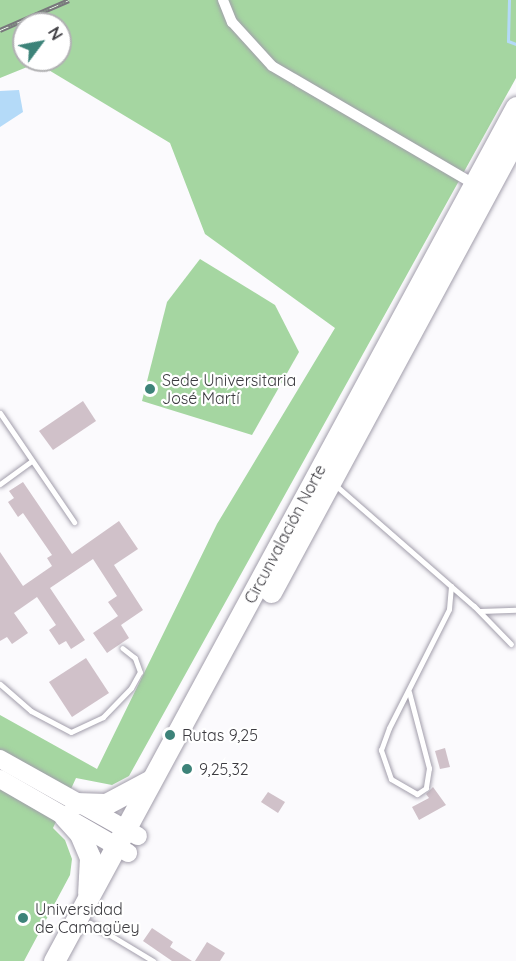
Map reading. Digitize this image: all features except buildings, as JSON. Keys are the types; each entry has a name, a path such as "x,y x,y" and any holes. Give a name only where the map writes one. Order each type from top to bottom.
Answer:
{"highway":[{"name":"Circunvalación Norte","path":"54,961 87,900 127,842 330,481 479,188 516,107"},
{"name":"Circunvalación Norte","path":"69,961 90,923 154,778 479,188 516,138"},
{"path":"87,900 90,857 69,809 106,804 127,796 154,778"}],"main road":[{"path":"0,759 69,809"},
{"path":"0,779 69,809 127,842"}],"street":[{"path":"223,0 232,22 272,66 479,188"}],"lane":[{"path":"0,413 74,522"},
{"path":"0,484 32,461"},
{"path":"330,481 480,611 511,644"},
{"path":"409,692 429,768 430,780 417,794 392,779 381,750 448,609 451,585"},
{"path":"480,611 516,610"},
{"path":"0,684 31,711 72,732 103,717 131,688 140,672 135,658 122,648"},
{"path":"90,923 153,961"}],"green space":[{"path":"0,0 516,0 516,78 129,776 112,785 76,778 53,828 65,840 72,859 70,875 24,961 0,961 0,715 97,769 217,524 335,328 205,234 170,143 52,72 72,72 72,12 12,12 12,72 15,72 0,78"},
{"path":"200,259 275,305 299,352 252,435 142,401 167,302"}],"water":[{"path":"19,90 23,112 0,127 0,91"}],"waterway":[{"path":"509,0 508,41 516,44"}],"railway":[{"path":"0,30 69,0"}],"place":[{"name":"Sede Universitaria José Martí","path":"150,389"},
{"name":"Rutas 9,25","path":"170,735"},
{"name":"9,25,32","path":"187,769"},
{"name":"Universidad de Camagüey","path":"23,918"}]}
